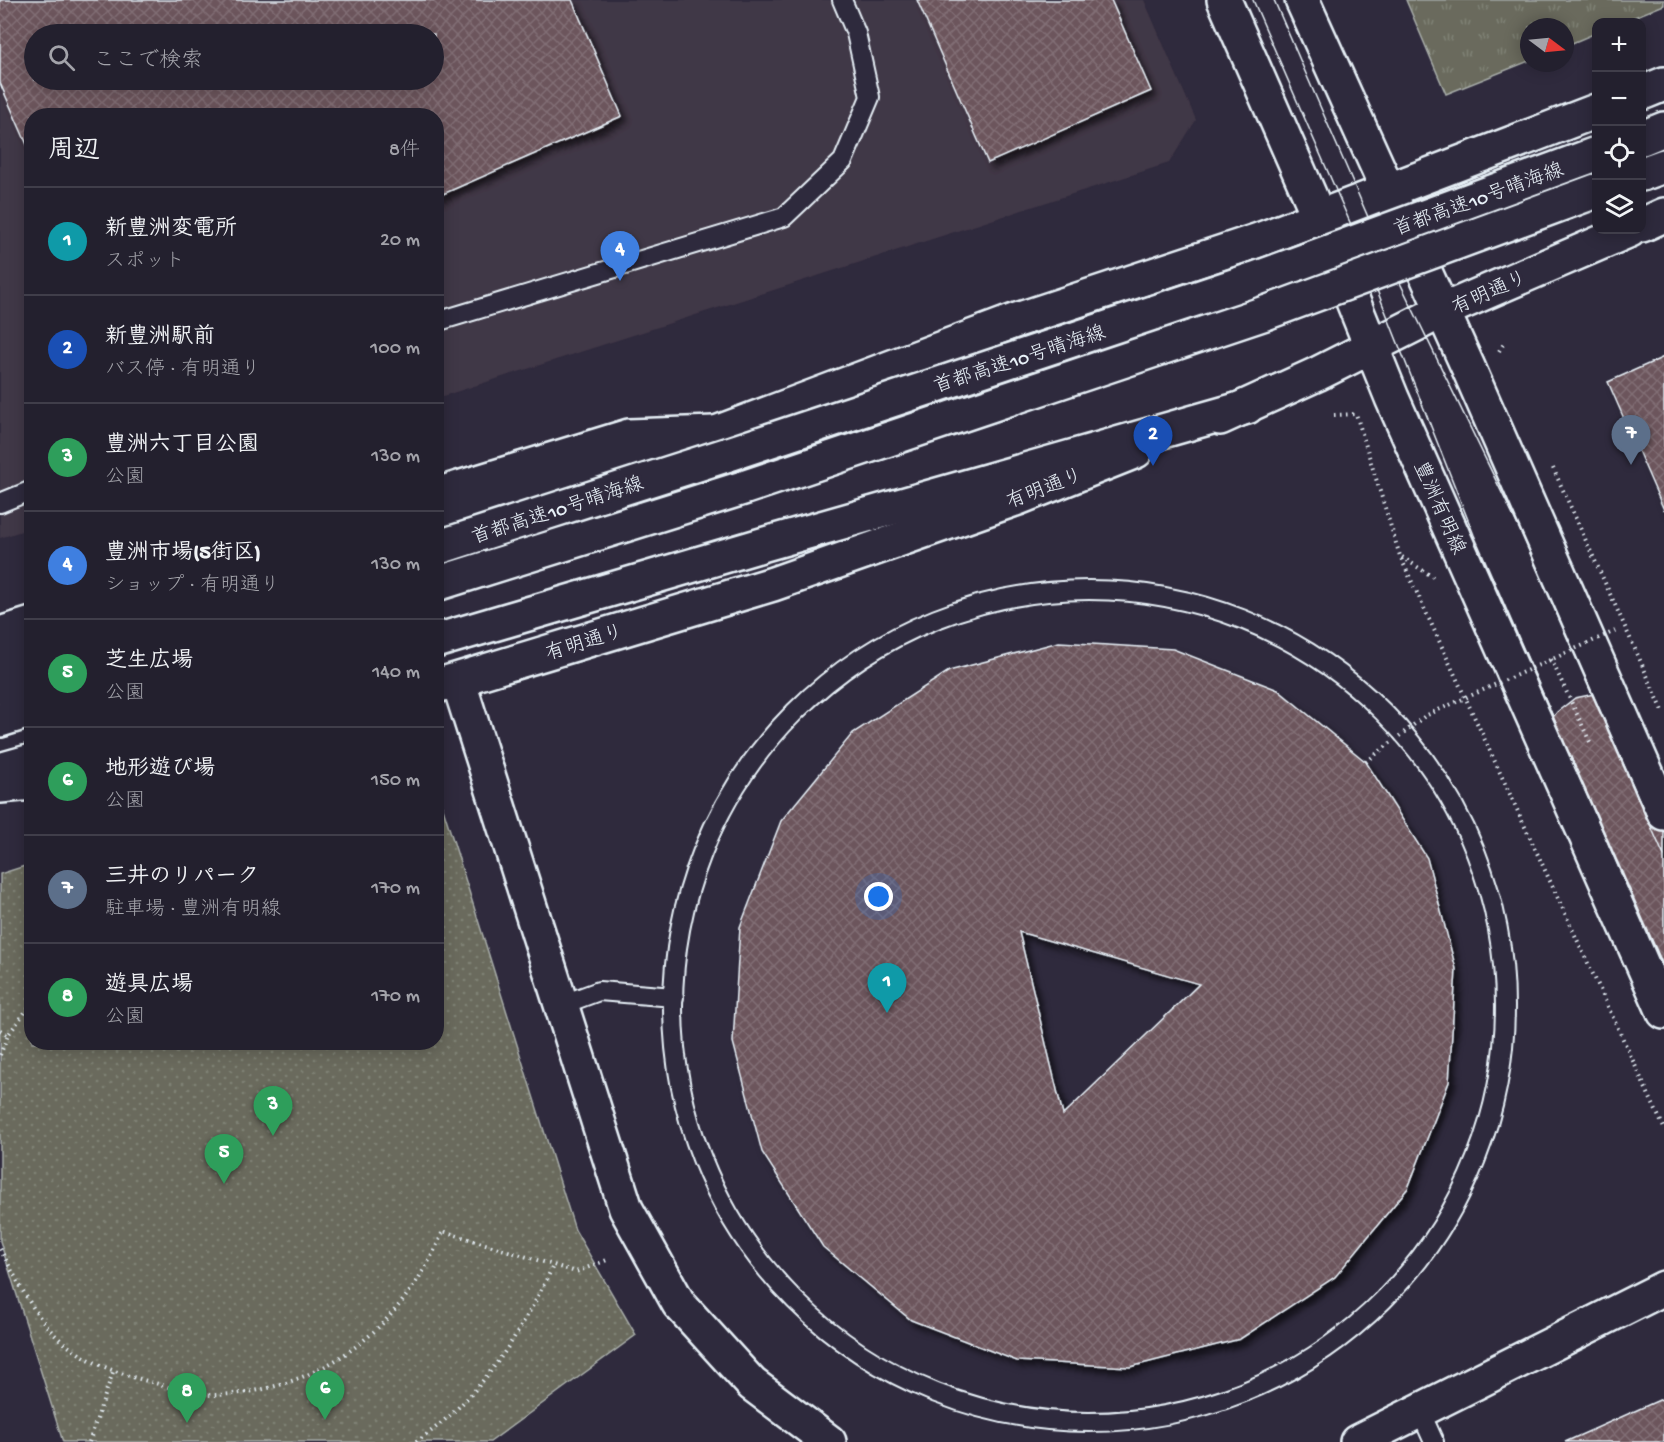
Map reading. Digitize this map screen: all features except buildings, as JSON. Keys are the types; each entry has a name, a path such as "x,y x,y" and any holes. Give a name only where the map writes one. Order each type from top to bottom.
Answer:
{"main road":[{"name":"豊洲有明線","path":"1224,0 1319,218 1397,409 1664,1012"},
{"path":"1302,0 1664,813"},
{"path":"1646,91 1664,84"},
{"path":"444,523 639,462 1017,320 1319,218 1592,113"},
{"path":"1646,136 1664,129"},
{"name":"首都高速10号晴海線","path":"444,545 732,453 1244,283 1592,155"},
{"path":"1646,172 1664,166"},
{"name":"首都高速10号晴海線","path":"444,581 743,488 1268,312 1592,192"},
{"path":"1646,223 1664,215"},
{"name":"有明通り","path":"447,683 773,584 1018,498 1247,407 1442,311 1621,234"},
{"path":"444,639 765,544 1247,407"},
{"path":"444,492 629,436 715,433"},
{"path":"0,634 24,626"},
{"path":"0,664 24,656"},
{"path":"0,687 24,680"},
{"path":"447,683 561,1005 626,1209 679,1304 752,1384 829,1442"},
{"path":"0,720 24,712"},
{"path":"0,770 24,763"},
{"path":"0,786 24,784"},
{"path":"1357,1442 1664,1288"}],"lane":[{"path":"444,320 784,217 843,161 870,97 856,33 842,0"},
{"path":"0,503 24,493"},
{"path":"1094,589 1173,598 1248,621 1304,649 1339,673 1390,718 1436,776 1472,843 1497,926 1504,987 1504,1015 1496,1089 1475,1161 1437,1232 1408,1273 1383,1300 1312,1358 1263,1385 1234,1397 1152,1418 1076,1423 1031,1419 982,1409 915,1385 862,1356 817,1322 790,1296 746,1243 704,1165 693,1134 679,1076 675,1042 674,997 676,963 686,904 711,835 743,777 796,712 846,669 921,625 988,602 1044,592 1094,589"},
{"path":"561,1005 598,991 674,997"},
{"path":"1420,1411 1434,1442"}],"path":[{"path":"1496,355 1505,342"},
{"path":"1334,415 1356,414 1400,556 1664,1128"},
{"path":"1548,458 1664,713"},
{"path":"1400,556 1436,579"},
{"path":"1366,762 1425,716 1615,631"},
{"path":"1551,659 1591,744"},
{"path":"0,1055 8,1035 24,1014"},
{"path":"0,1030 8,1035"},
{"path":"0,1249 32,1305 57,1336 93,1363 113,1371 202,1395 246,1391 300,1379 347,1356 384,1324 430,1263 443,1232 576,1272 607,1260"},
{"path":"416,1442 432,1431 492,1373 529,1315 553,1266"},
{"path":"89,1442 113,1371"}],"shaded area":[{"path":"0,0 1144,0 1196,120 1169,163 444,396 444,108 24,108 24,530 0,538"}],"green space":[{"path":"1406,0 1664,0 1664,5 1632,18 1592,18 1592,35 1574,42 1574,18 1520,18 1520,65 1446,94"},
{"path":"444,811 575,1230 636,1335 490,1442 63,1442 0,1241 0,874 24,866 24,1050 444,1050"}],"tram line":[{"path":"1253,0 1352,227 1474,535 1664,972"},
{"path":"1274,0 1368,217 1520,530 1664,856"}],"place":[{"name":"豊洲市場(5街区)","path":"620,281"},
{"name":"三井のリパーク","path":"1631,465"},
{"name":"新豊洲駅前","path":"1153,466"},
{"name":"新豊洲変電所","path":"887,1013"},
{"name":"豊洲六丁目公園","path":"273,1136"},
{"name":"芝生広場","path":"224,1184"},
{"name":"地形遊び場","path":"325,1420"},
{"name":"遊具広場","path":"187,1423"}]}
